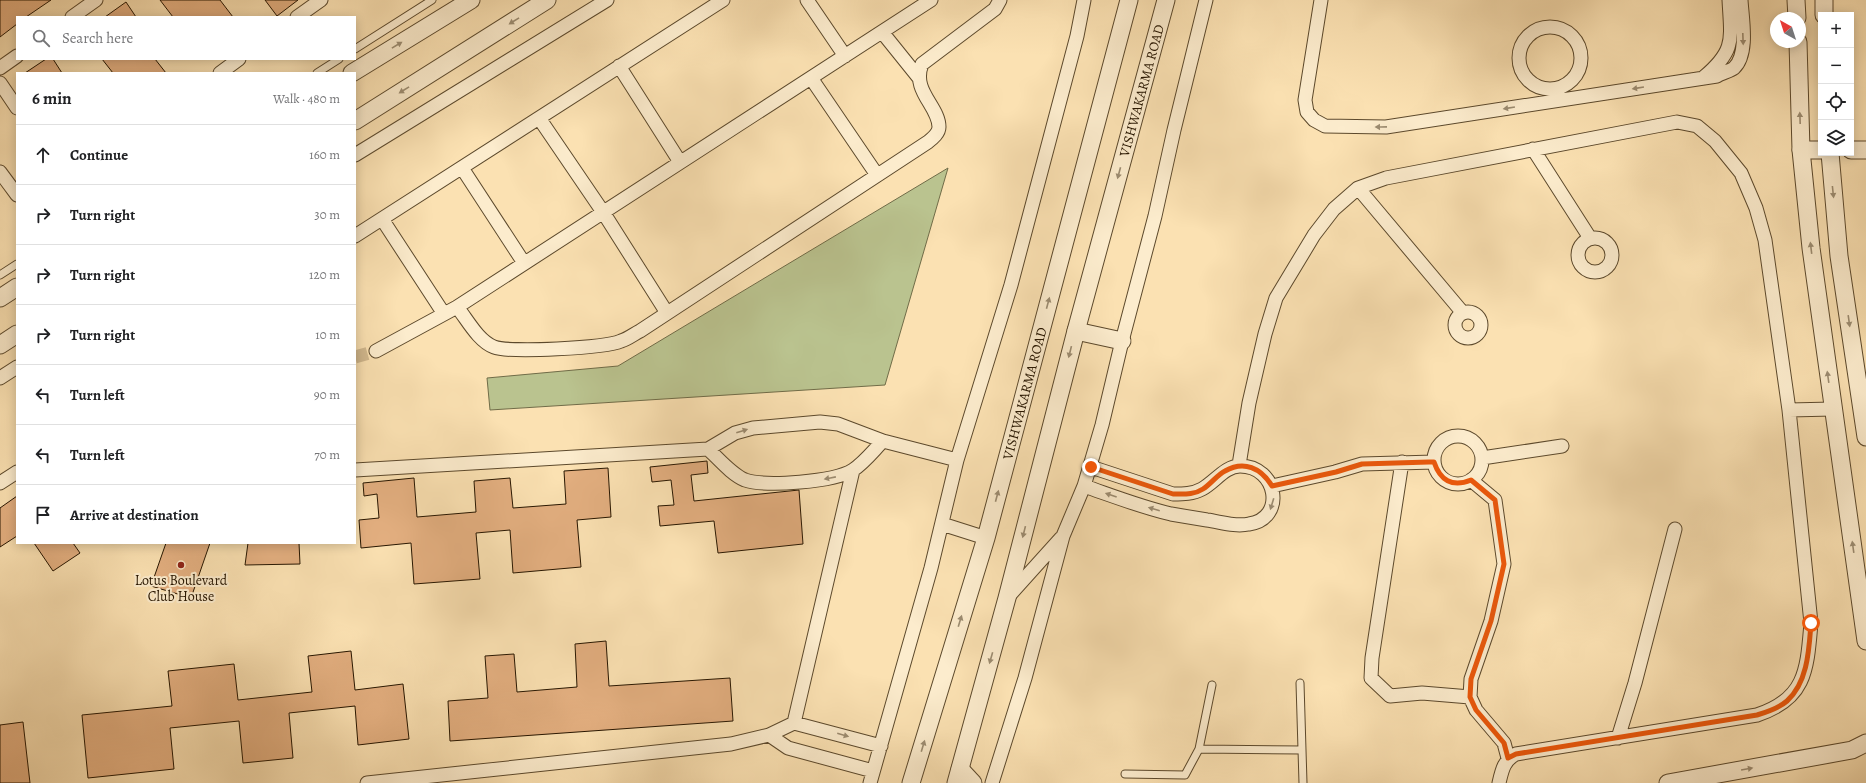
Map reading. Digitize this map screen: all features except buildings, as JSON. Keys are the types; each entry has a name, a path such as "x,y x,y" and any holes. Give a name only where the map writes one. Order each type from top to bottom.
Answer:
{"street":[{"path":"73,16 96,0"},
{"path":"298,16 321,0"},
{"path":"354,72 471,0"},
{"path":"356,121 547,0"},
{"path":"356,154 607,0"},
{"path":"356,235 723,0"},
{"path":"807,0 845,56"},
{"path":"919,78 922,64 928,58 995,9 1000,0"},
{"path":"769,735 788,748 872,777 942,524 956,460 1011,285 1077,36 1084,0"},
{"name":"VISHWAKARMA ROAD","path":"912,783 986,538 1129,0"},
{"name":"VISHWAKARMA ROAD","path":"958,776 1007,598 1076,331 1166,0"},
{"path":"992,783 1025,678 1063,536 1091,467 1155,216 1174,130 1206,0"},
{"path":"1321,0 1305,100 1307,112 1314,120 1325,126 1386,127 1717,76 1734,68 1741,58 1743,45 1741,0"},
{"path":"1703,78 1719,64 1726,54 1730,36 1729,0"},
{"path":"1796,0 1797,12"},
{"path":"1824,0 1824,12"},
{"path":"376,352 457,306 882,32 924,2"},
{"path":"1548,26 1565,30 1578,42 1581,50 1581,63 1576,75 1570,82 1554,89 1545,89 1536,86 1523,74 1519,56 1525,39 1539,28 1548,26"},
{"path":"457,306 483,340 493,347 509,350 608,344 621,341 667,313 928,142 936,134 939,128 937,120 919,78 882,32"},
{"path":"1798,48 1801,150 1811,248 1866,641"},
{"path":"0,68 16,57"},
{"path":"221,72 238,60"},
{"path":"619,66 680,162"},
{"path":"811,78 877,175"},
{"path":"1570,82 1583,96"},
{"path":"0,83 16,107"},
{"path":"1532,104 1536,86"},
{"path":"539,118 603,212 667,313"},
{"path":"1239,465 1249,403 1265,334 1276,298 1314,235 1334,209 1358,188 1386,178 1677,122 1697,126 1715,141 1741,173 1756,208 1765,240 1789,410 1811,623 1809,652 1802,677 1794,693 1786,702 1774,709 1757,715 1516,754 1508,758 1499,783"},
{"path":"1534,149 1590,238"},
{"path":"1801,150 1818,150"},
{"path":"1830,156 1839,256 1866,438"},
{"path":"462,168 524,263"},
{"path":"0,172 16,194"},
{"path":"1358,188 1463,313"},
{"path":"382,219 444,314"},
{"path":"0,298 16,288"},
{"path":"1076,331 1122,341"},
{"path":"0,345 16,335"},
{"path":"0,378 16,368"},
{"path":"1789,410 1833,409"},
{"path":"356,470 708,449 735,433 753,428 820,422 838,424 883,440 956,460"},
{"path":"1457,436 1472,440 1477,445 1482,458 1481,468 1471,480 1464,483 1448,482 1439,474 1434,462 1438,448 1443,442 1457,436"},
{"path":"708,449 731,471 744,479 760,483 810,481 840,476 853,470 883,440"},
{"path":"1482,458 1562,446"},
{"path":"1402,462 1372,658 1371,678 1390,696 1422,693 1470,697"},
{"path":"1272,486 1336,472 1354,465 1434,462"},
{"path":"1084,486 1170,514 1236,525 1250,524 1262,520 1270,509 1274,495 1272,486 1265,475 1252,467 1239,465 1224,471 1203,489 1192,494 1173,494 1091,467"},
{"path":"794,723 853,470"},
{"path":"0,483 16,473"},
{"path":"1471,480 1495,500 1504,564 1491,621 1471,679 1470,697 1476,710 1504,743 1508,758"},
{"path":"942,524 986,538"},
{"path":"1618,738 1676,529"},
{"path":"1007,598 1063,536"},
{"path":"367,783 731,744 769,735 794,723 881,746"},
{"path":"1668,783 1852,750 1866,743"},
{"path":"958,776 973,783"}],"lane":[{"path":"356,48 432,0"},
{"path":"319,72 337,60"},
{"path":"0,275 16,265"},
{"path":"1300,683 1303,783"},
{"path":"1125,774 1185,775 1199,749 1212,685"},
{"path":"1199,749 1302,750"}],"green space":[{"path":"948,168 885,385 490,410 487,378 618,366"}],"tunnel":[{"path":"356,357 376,351"}],"place":[{"name":"Lotus Boulevard Club House","path":"181,565"}],"route":[{"path":"1091,467 1173,494 1192,494 1203,489 1224,471 1239,465 1252,467 1265,475 1272,486 1336,472 1354,465 1362,464 1434,462 1436,470 1441,477 1448,482 1456,484 1471,480 1495,500 1504,564 1491,621 1471,679 1470,697 1476,710 1504,743 1508,758 1516,754 1757,715 1774,709 1786,702 1794,693 1802,677 1809,652 1811,623"}]}
